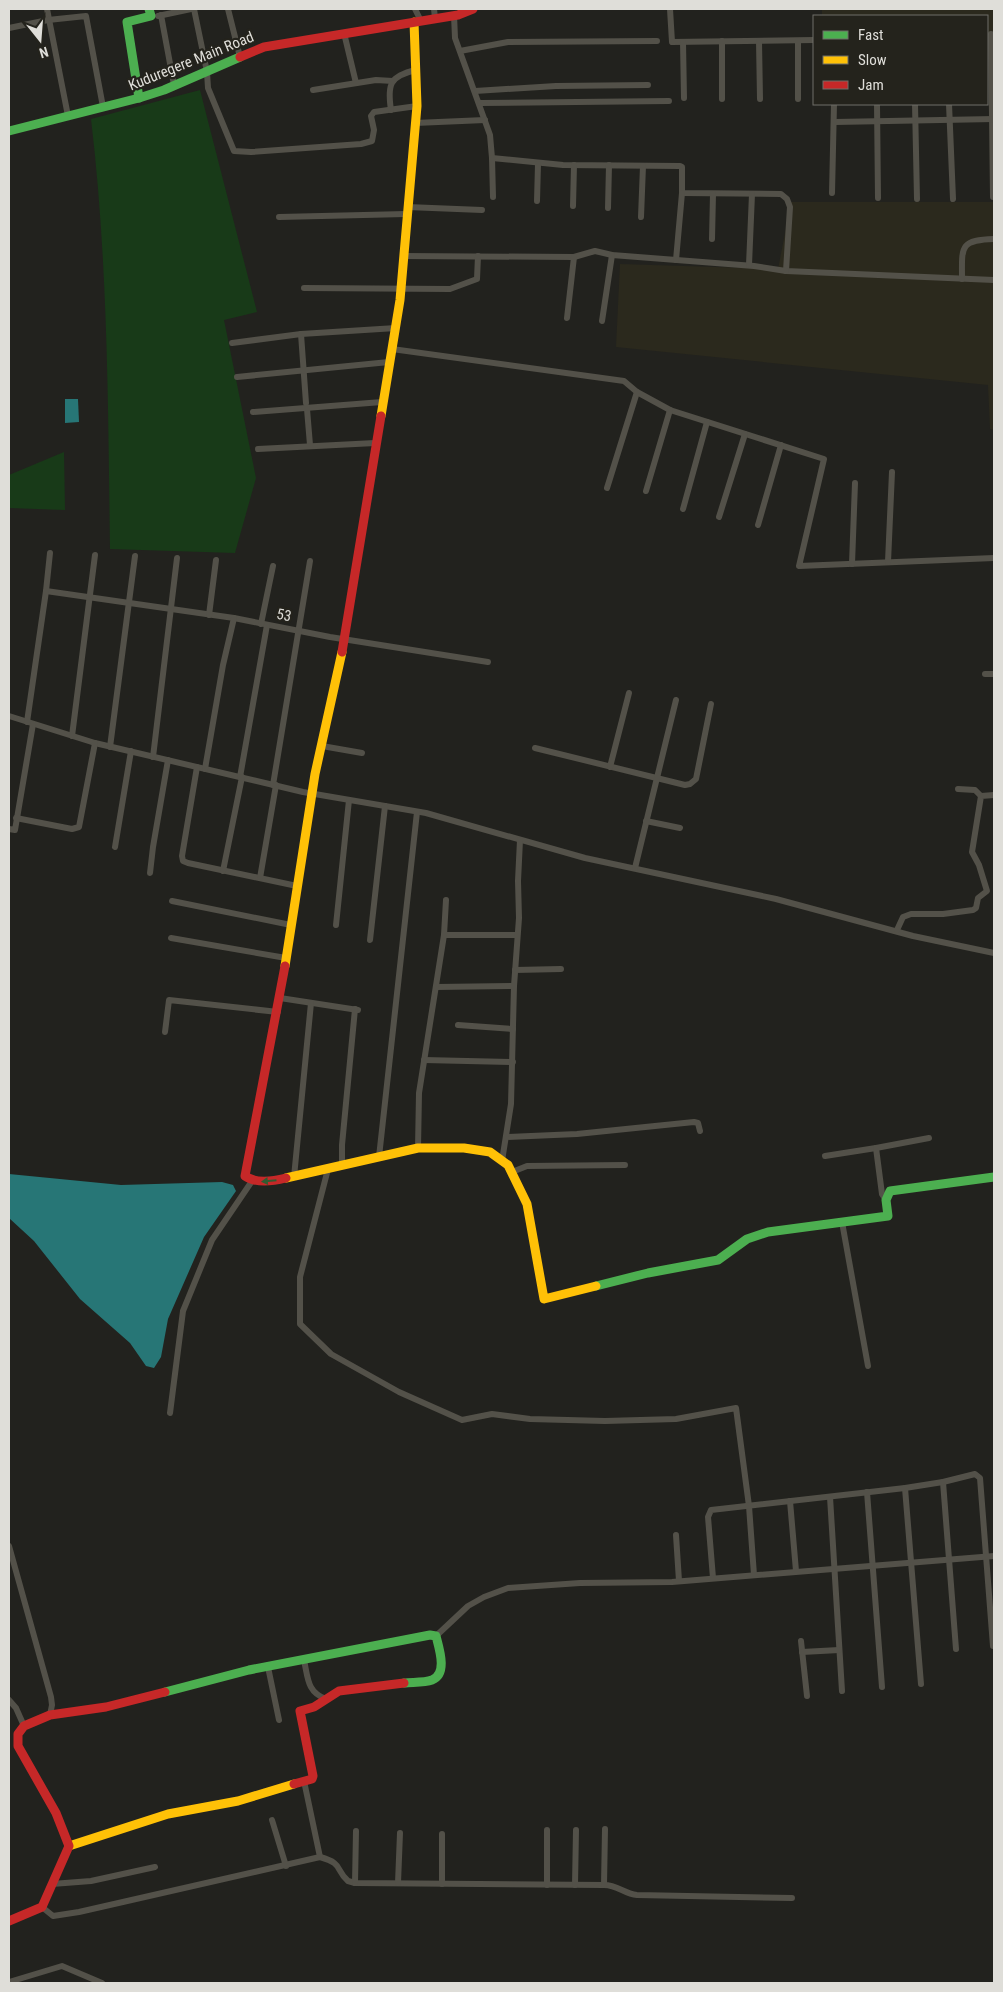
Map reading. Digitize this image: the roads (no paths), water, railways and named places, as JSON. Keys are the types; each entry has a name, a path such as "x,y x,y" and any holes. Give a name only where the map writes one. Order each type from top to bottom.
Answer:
{"street":[{"path":"47,9 68,116"},
{"path":"140,98 127,22 150,13 161,15 190,9 207,72 208,88 234,151 251,152 362,144 372,141 374,130 371,116 374,112 417,106"},
{"path":"228,9 240,57"},
{"path":"170,1413 183,1311 212,1240 248,1178 278,1012 312,793 344,639 375,443 396,328 401,287 417,106 418,21 415,9"},
{"name":"Kuduregere Main Road","path":"9,131 140,98 174,86 264,47 418,21 435,14 454,15 469,12 473,9"},
{"path":"670,9 672,42 813,40"},
{"path":"161,15 174,86"},
{"path":"454,15 455,38 480,103 490,136 493,197"},
{"path":"9,28 48,20 86,16 103,107"},
{"path":"344,34 356,83"},
{"path":"991,34 994,120 993,197"},
{"path":"722,41 722,99"},
{"path":"759,41 760,99"},
{"path":"798,41 798,99"},
{"path":"460,51 508,42 658,42"},
{"path":"683,42 684,98"},
{"path":"392,110 388,92 394,81 402,73 416,70"},
{"path":"313,90 376,80 394,81"},
{"path":"475,91 556,86 648,84"},
{"path":"480,103 669,101"},
{"path":"832,192 834,105"},
{"path":"877,105 878,198"},
{"path":"915,105 917,199"},
{"path":"949,105 953,199"},
{"path":"415,123 485,120"},
{"path":"835,122 994,120"},
{"path":"492,158 538,164 682,167 682,193 676,260"},
{"path":"537,201 538,164"},
{"path":"574,165 574,206"},
{"path":"608,208 609,165"},
{"path":"641,217 643,166"},
{"path":"682,193 781,194 789,203 786,271"},
{"path":"712,239 713,194"},
{"path":"750,265 752,194"},
{"path":"278,217 407,211 482,210"},
{"path":"962,279 962,254 964,246 970,241 994,239"},
{"path":"403,256 574,258 595,252 612,255 750,265 786,271 994,280"},
{"path":"602,321 612,255"},
{"path":"304,288 401,287 450,289 477,279 478,256"},
{"path":"567,318 574,258"},
{"path":"232,343 301,334 396,328"},
{"path":"301,334 310,445"},
{"path":"392,348 624,381 637,392 670,410 824,459 799,566 994,558"},
{"path":"237,377 389,362"},
{"path":"608,488 637,392"},
{"path":"253,412 306,406 382,402"},
{"path":"646,491 670,410"},
{"path":"683,509 707,422"},
{"path":"720,517 745,434"},
{"path":"258,449 375,443"},
{"path":"758,525 781,445"},
{"path":"888,562 892,472"},
{"path":"852,564 855,483"},
{"path":"9,829 15,830 50,553"},
{"path":"72,736 95,555"},
{"path":"110,747 135,556"},
{"path":"153,757 177,558"},
{"path":"209,615 216,560"},
{"path":"260,878 310,561"},
{"path":"223,871 241,777 273,566"},
{"name":"53","path":"46,591 234,618 330,637 488,662"},
{"path":"205,769 223,665 234,618"},
{"path":"985,674 994,674"},
{"path":"610,767 629,693"},
{"path":"635,868 676,700"},
{"path":"535,748 657,778 690,784 696,779 711,704"},
{"path":"9,716 110,747 312,793 417,812 585,858 776,898 897,930 913,936 994,953"},
{"path":"16,818 72,829 79,827 95,743"},
{"path":"322,746 362,753"},
{"path":"115,847 131,752"},
{"path":"150,874 168,760"},
{"path":"197,767 182,856 183,861 298,886"},
{"path":"958,789 975,790 981,796 994,795"},
{"path":"897,930 903,917 911,914 943,914 976,908 978,898 986,892 987,887 979,864 972,852 981,796"},
{"path":"336,925 349,800"},
{"path":"370,940 386,806"},
{"path":"379,1157 417,812"},
{"path":"646,821 680,828"},
{"path":"502,1161 511,1104 520,840"},
{"path":"418,1148 419,1093 444,935 446,900"},
{"path":"172,901 291,925"},
{"path":"444,935 516,936"},
{"path":"171,938 286,958"},
{"path":"515,970 561,969"},
{"path":"436,987 514,986"},
{"path":"280,998 357,1010 342,1145 342,1166"},
{"path":"164,1032 169,1000 278,1012"},
{"path":"294,1177 311,1003"},
{"path":"458,1025 513,1028"},
{"path":"424,1060 513,1062"},
{"path":"506,1136 577,1134 694,1122 698,1123 700,1131"},
{"path":"825,1156 929,1138"},
{"path":"248,1178 273,1181 418,1148 464,1148 490,1152 508,1165 527,1204 544,1299 648,1273 718,1260 747,1239 768,1232 888,1216 886,1200 882,1194 876,1148"},
{"path":"512,1172 527,1166 625,1165"},
{"path":"328,1170 300,1277 300,1324 331,1354 399,1392 462,1420 492,1414 530,1419 605,1421 676,1419 736,1408 750,1506 754,1575"},
{"path":"886,1200 890,1191 994,1177"},
{"path":"842,1222 868,1366"},
{"path":"713,1578 708,1513 714,1509 905,1488 943,1482 971,1474 979,1475 993,1646"},
{"path":"943,1482 956,1649"},
{"path":"905,1488 921,1684"},
{"path":"867,1492 882,1687"},
{"path":"830,1497 842,1690"},
{"path":"790,1501 796,1571"},
{"path":"676,1535 679,1581"},
{"path":"9,1546 51,1697 50,1715"},
{"path":"436,1636 468,1606 484,1597 508,1588 580,1583 679,1581 994,1556"},
{"path":"9,1921 42,1907 69,1846 56,1813 18,1746 18,1734 24,1726 50,1715 106,1707 268,1667 430,1634 436,1636"},
{"path":"69,1846 168,1814 238,1801 312,1779 314,1776 300,1711 314,1707 339,1691 432,1680 439,1676 442,1668 436,1636"},
{"path":"801,1641 807,1696"},
{"path":"802,1652 839,1650"},
{"path":"304,1660 312,1691 316,1696 326,1700"},
{"path":"268,1667 279,1720"},
{"path":"9,1700 16,1708 24,1726"},
{"path":"304,1781 320,1857"},
{"path":"272,1820 286,1866"},
{"path":"604,1884 605,1829"},
{"path":"546,1885 547,1830"},
{"path":"575,1885 576,1830"},
{"path":"355,1883 356,1831"},
{"path":"398,1883 400,1833"},
{"path":"442,1834 442,1884"},
{"path":"42,1907 53,1916 320,1857 334,1861 348,1882 355,1883 604,1884 614,1885 627,1894 638,1895 792,1898"},
{"path":"52,1884 91,1881 155,1867"},
{"path":"9,1982 62,1966 102,1983"}],"water":[{"path":"65,399 78,399 79,422 65,423"},
{"path":"9,1174 121,1185 222,1182 233,1185 236,1191 204,1237 168,1319 161,1357 154,1368 146,1366 130,1343 80,1299 34,1241 9,1218"}]}
